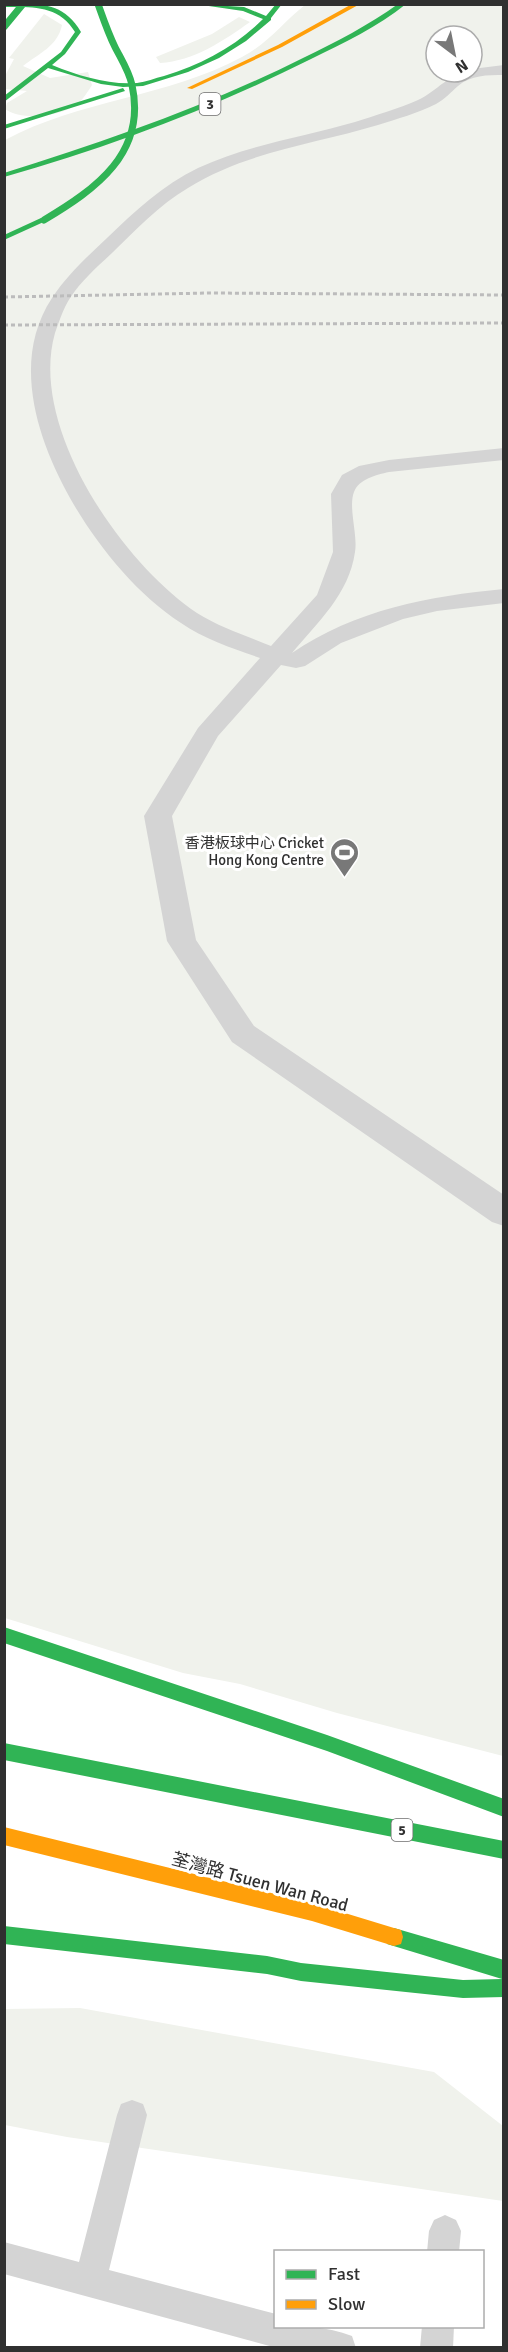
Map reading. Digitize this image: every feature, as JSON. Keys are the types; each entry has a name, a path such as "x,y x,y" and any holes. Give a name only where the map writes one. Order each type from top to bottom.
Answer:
{"main road":[{"path":"4,27 23,4"},
{"path":"4,238 79,202 108,176 127,151 136,115 131,84 98,4"},
{"path":"198,4 244,9 268,19"},
{"path":"4,127 37,115 190,70 223,56 244,43 268,19 279,4"},
{"name":"3","path":"174,95 280,46 357,4"},
{"name":"3","path":"4,175 154,126 257,84 324,51 403,4"},
{"path":"4,5 34,6 56,10 68,15 75,23 78,32 63,53 49,66 4,99"},
{"path":"49,66 80,79 136,85"},
{"path":"122,116 153,104"},
{"path":"4,1635 327,1743 504,1808"},
{"name":"5","path":"4,1751 504,1850"},
{"name":"荃灣路 Tsuen Wan Road","path":"4,1836 312,1912 504,1970"},
{"path":"4,1935 267,1965 301,1972 463,1989 504,1988"}],"street":[{"path":"504,70 468,74 452,83 440,95 422,104 381,119 251,154 191,178 142,214 74,280 60,298 46,329 42,369 49,424 60,458 93,517 134,569 184,614 200,624 275,657 296,661 331,638 390,614 455,600 504,596"},
{"path":"504,454 389,466 367,471 350,480 342,494 344,547 331,590 323,605 207,734 158,816 182,941 243,1034 504,1213"}],"lane":[{"path":"90,2281 132,2115"},
{"path":"4,2258 340,2348"},
{"path":"436,2348 438,2328"}],"shaded area":[{"path":"305,5 503,5 503,1756 337,1713 240,1684 183,1673 5,1618 5,140 63,116 214,70 242,57 268,39"},
{"path":"44,14 62,25 60,32 47,49 23,66 50,78 88,72 92,85 79,102 61,112 41,116 12,113 5,109 7,103 27,91 5,89 5,76 14,59 9,58"},
{"path":"239,17 250,22 208,49 185,58 160,63 156,57 212,34"},
{"path":"80,2008 434,2072 503,2126 503,2201 67,2137 5,2125 4,2009"}],"railway":[{"path":"4,297 210,293 504,295"},
{"path":"4,325 504,323"}],"traffic: fast":[{"path":"4,27 23,4"},
{"path":"44,220 82,196 114,167 125,150 132,131 135,109 132,85 98,4"},
{"path":"198,4 244,9 269,19"},
{"path":"49,66 101,82 123,85 147,83 202,64 230,49 256,29 279,4"},
{"path":"4,175 125,136 204,106 282,71 352,35 403,4"},
{"path":"4,5 47,7 56,10 65,15 78,32 63,53 4,100"},
{"path":"4,127 123,90"},
{"path":"4,238 44,220"},
{"path":"4,1635 327,1743 504,1808"},
{"path":"4,1751 504,1850"},
{"path":"4,1935 267,1965 301,1972 463,1989 504,1988"},
{"path":"394,1937 504,1970"}],"traffic: slow":[{"path":"190,88 280,46 357,4"},
{"path":"4,1836 312,1912 394,1937"}],"place":[{"name":"香港板球中心 Cricket Hong Kong Centre","path":"345,878"}]}
